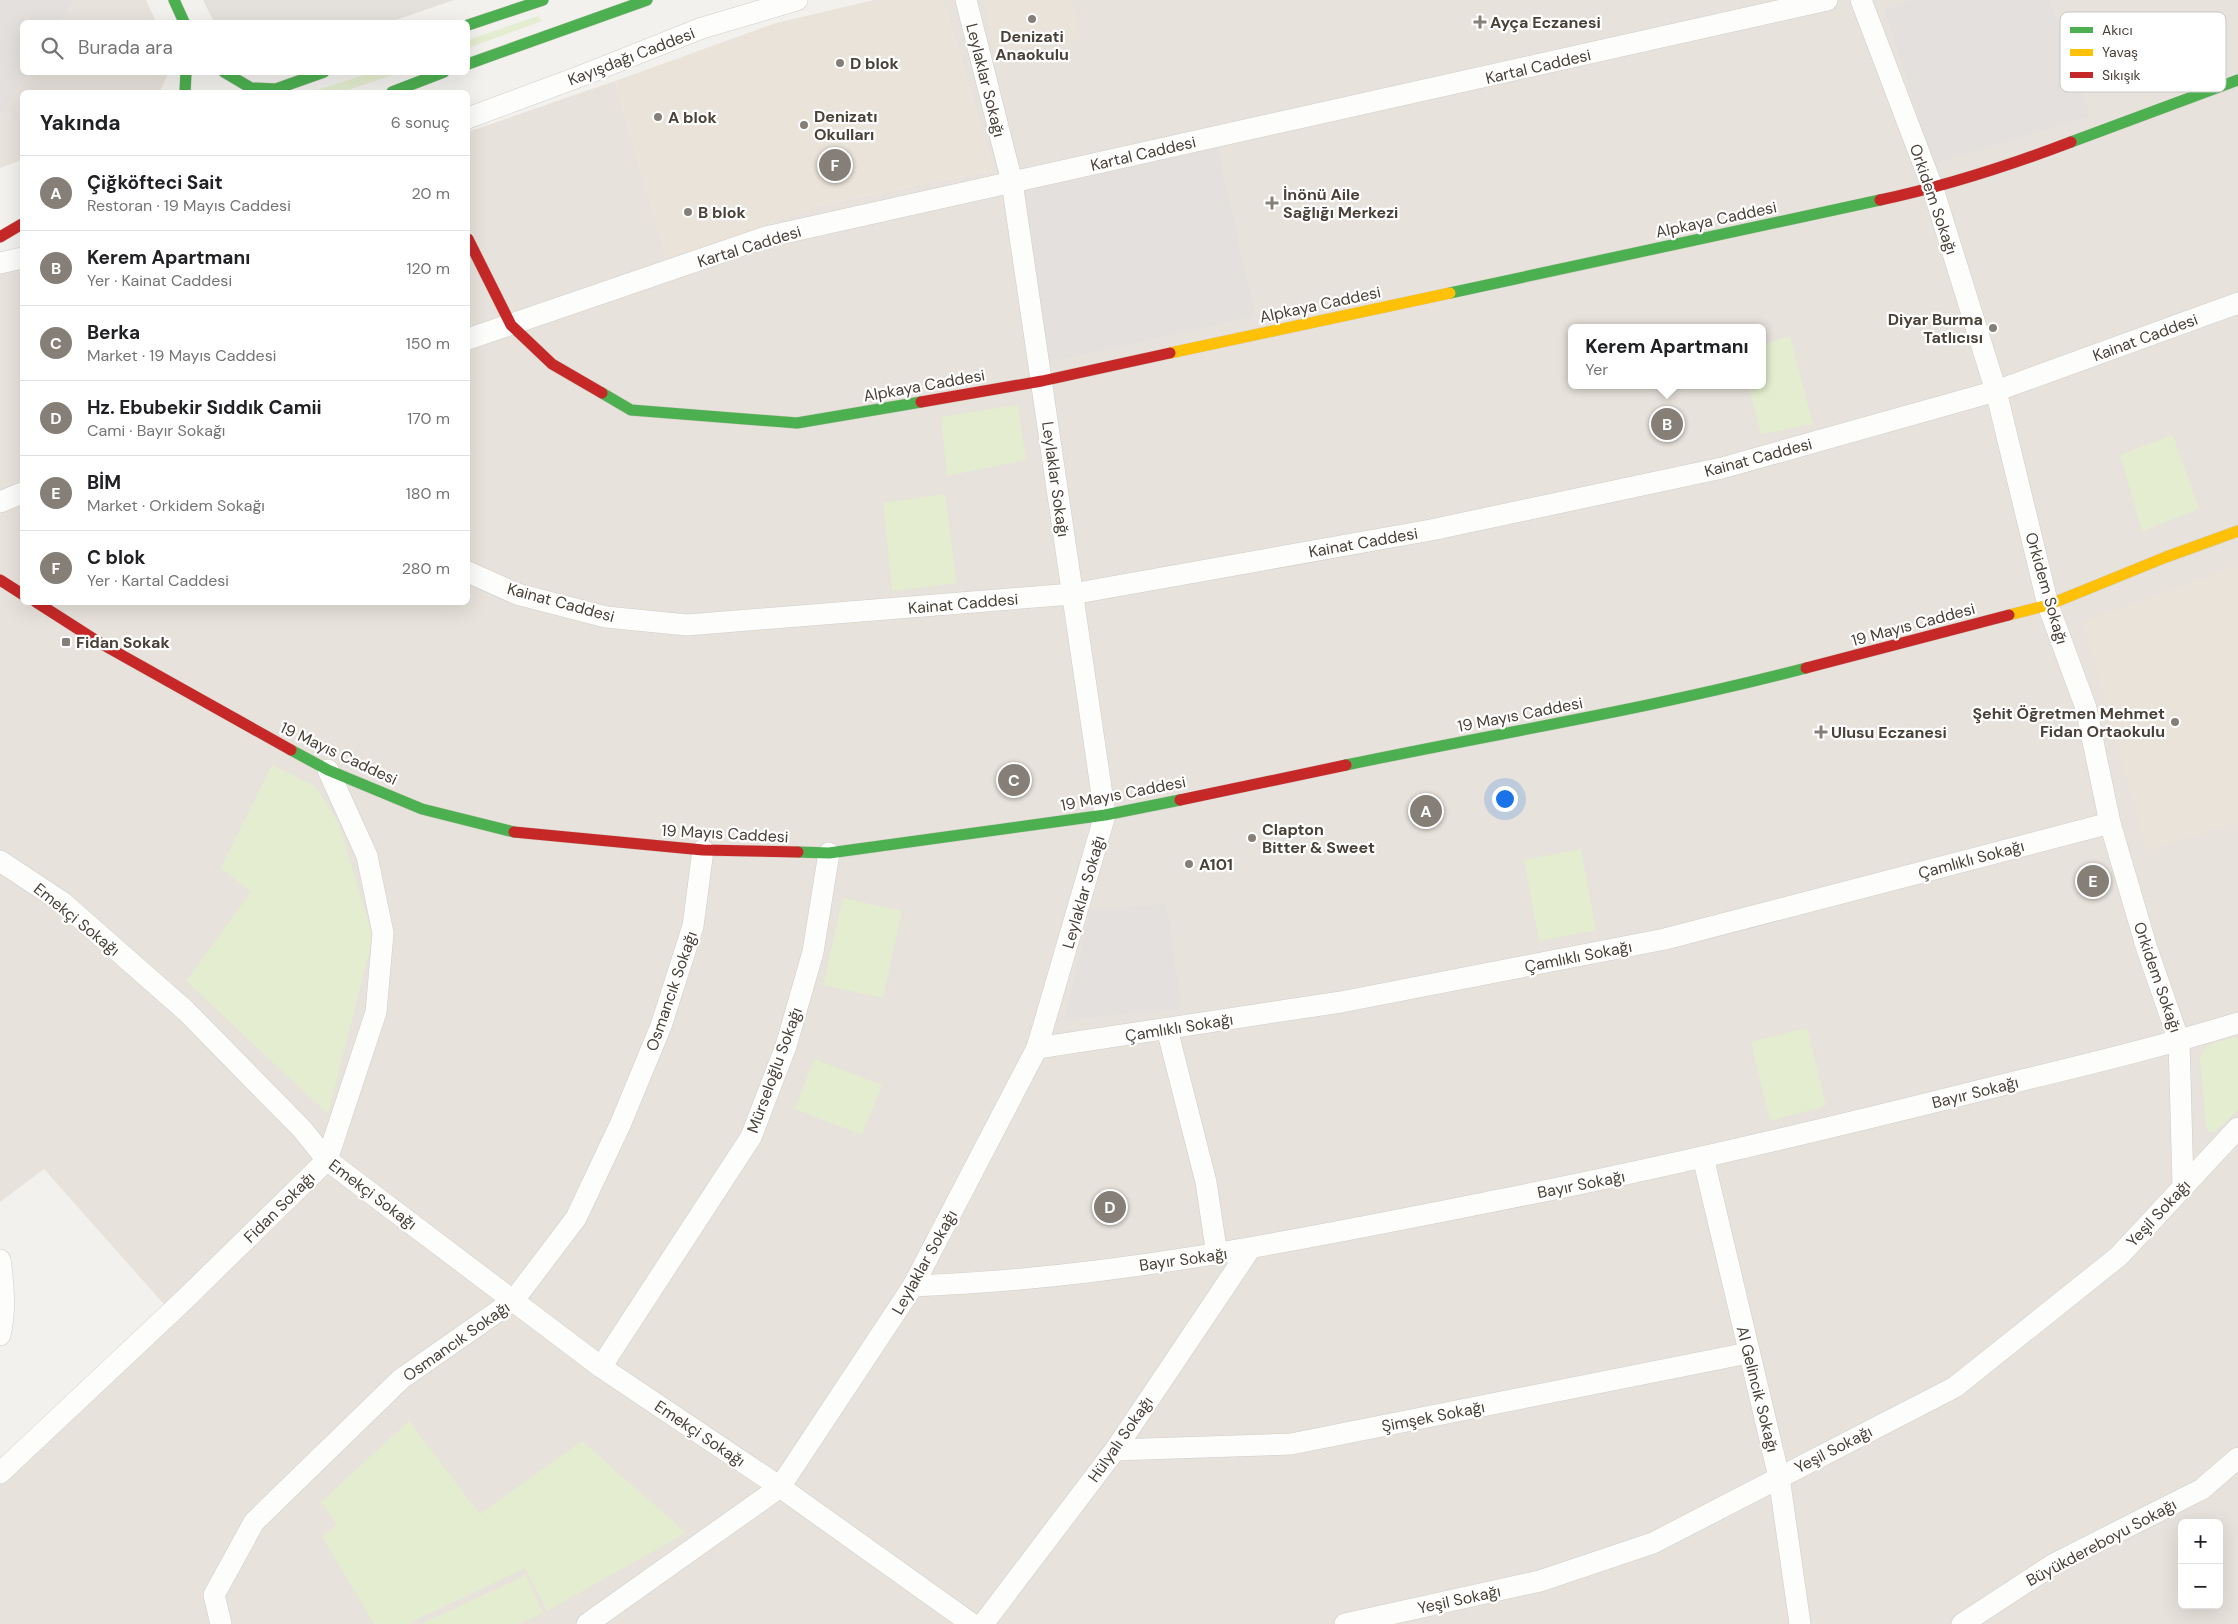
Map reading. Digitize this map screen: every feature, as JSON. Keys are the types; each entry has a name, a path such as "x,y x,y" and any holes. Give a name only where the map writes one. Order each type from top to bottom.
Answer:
{"street":[{"path":"174,0 183,20"},
{"path":"470,24 543,0"},
{"path":"470,63 647,0"},
{"name":"Kayışdağı Caddesi","path":"470,117 702,28 797,0"},
{"name":"Leylaklar Sokağı","path":"780,1488 913,1286 1037,1048 1105,815 1012,182 966,0"},
{"name":"Kartal Caddesi","path":"470,338 766,237 1827,0"},
{"name":"Orkidem Sokağı","path":"1861,0 1933,189 1996,391 2048,605 2086,708 2110,823 2147,949 2180,1041 2183,1185"},
{"path":"185,90 186,75"},
{"path":"229,75 251,88 276,88 315,75"},
{"path":"397,90 436,75"},
{"name":"Alpkaya Caddesi","path":"2226,84 2238,80"},
{"name":"Alpkaya Caddesi","path":"470,244 511,325 552,364 632,410 797,423 1042,381 1933,189 1994,171 2206,92"},
{"path":"0,236 20,225"},
{"path":"0,236 20,230"},
{"path":"0,263 20,258"},
{"name":"Kainat Caddesi","path":"470,573 517,594 606,617 686,625 1072,594 1431,530 1722,468 1996,391 2238,303"},
{"path":"0,502 20,494"},
{"name":"19 Mayıs Caddesi","path":"41,605 100,643 328,770 422,809 510,831 596,841 703,850 829,853 1105,815 1500,733 1633,709 1784,674 2048,605 2166,557 2238,531"},
{"path":"0,580 20,593"},
{"name":"Fidan Sokağı","path":"0,1473 184,1300 327,1160 376,1012 383,933 367,856 328,770"},
{"name":"Çamlıklı Sokağı","path":"1037,1048 1341,1002 1665,939 2110,823"},
{"name":"Osmancık Sokağı","path":"221,1624 214,1595 254,1522 401,1380 514,1300 576,1218 620,1126 661,1026 693,926 703,850"},
{"name":"Mürseloğlu Sokağı","path":"601,1367 751,1137 786,1046 813,952 829,853"},
{"name":"Emekçi Sokağı","path":"0,861 62,902 186,1011 302,1129 327,1160 601,1367 780,1488"},
{"name":"Bayır Sokağı","path":"913,1286 992,1283 1217,1255 1618,1177 2180,1041 2238,1022"},
{"path":"1167,1029 1206,1182 1217,1255"},
{"name":"Yeşil Sokağı","path":"1345,1624 1540,1581 1653,1543 1955,1387 2119,1256 2238,1128"},
{"name":"Al Gelincik Sokağı","path":"1702,1157 1779,1477 1800,1624"},
{"name":"Hülyalı Sokağı","path":"983,1624 1115,1450 1250,1249"},
{"path":"0,1260 4,1284 3,1323 0,1335"},
{"name":"Şimşek Sokağı","path":"1115,1450 1291,1444 1748,1353"},
{"name":"Büyükdereboyu Sokağı","path":"1962,1624 2054,1564 2202,1489 2238,1458"},
{"path":"587,1624 780,1488 972,1624"}],"shaded area":[{"path":"0,0 74,0 61,20 20,20 20,75 27,75 0,117"},
{"path":"74,0 146,0 155,20 61,20"},
{"path":"203,0 454,0 396,20 213,20"},
{"name":"Denizatı Okulları","path":"874,0 943,0 993,170 815,206 669,266 615,81 776,23"},
{"path":"943,0 2238,0 2238,1624 0,1624 0,1484 178,1320 44,1169 0,1202 0,273 20,266 20,605 470,605 470,131 615,81 669,265 815,206 993,170"},
{"name":"Denizati Anaokulu","path":"985,0 1072,0 1080,37 996,54"},
{"path":"1912,0 2049,0 2060,31 2060,92 2082,92 2090,116 1933,164 1885,10"},
{"path":"27,75 167,75 161,90 20,90 20,161 0,168 0,117"},
{"path":"1217,147 1255,316 1045,363 1007,194"},
{"name":"Şehit Öğretmen Mehmet Fidan Ortaokulu","path":"2238,566 2238,822 2147,850 2083,622"},
{"path":"1166,904 1181,1008 1065,1020 1090,910"}],"green space":[{"path":"538,16 542,21 470,47 470,39"},
{"path":"364,75 393,75 348,90 317,90"},
{"path":"1790,336 1813,424 1761,434 1749,389 1766,389 1766,344"},
{"path":"1018,405 1026,460 947,476 941,417"},
{"path":"2173,435 2199,509 2142,531 2120,455"},
{"path":"945,494 957,583 892,591 883,503"},
{"path":"272,765 315,786 339,824 373,937 328,1114 186,981 251,892 221,868"},
{"path":"1581,849 1596,930 1539,941 1524,860"},
{"path":"843,898 902,911 883,998 823,985"},
{"path":"1807,1028 1826,1106 1770,1121 1751,1042"},
{"path":"2238,1037 2238,1110 2215,1132 2209,1132 2206,1126 2200,1058 2202,1052 2210,1045"},
{"path":"814,1059 882,1085 862,1135 795,1109"},
{"path":"409,1421 480,1514 582,1441 686,1533 547,1611 525,1568 412,1622 413,1624 374,1624 322,1537 337,1525 321,1502"},
{"path":"526,1575 543,1613 519,1624 421,1624"}],"traffic: fast":[{"path":"174,0 183,20"},
{"path":"470,24 543,0"},
{"path":"470,63 647,0"},
{"path":"185,90 186,75"},
{"path":"229,75 251,88 276,89 316,75"},
{"path":"397,90 436,75"},
{"path":"2226,84 2238,80"},
{"path":"2071,142 2206,92"},
{"path":"1450,293 1880,200"},
{"path":"602,393 631,410 797,423 921,402"},
{"path":"1346,765 1692,696 1806,668"},
{"path":"291,750 328,770 422,809 514,832"},
{"path":"798,852 829,853 1105,815 1180,800"}],"traffic: slow":[{"path":"1170,353 1450,293"},
{"path":"2009,615 2048,605 2166,557 2238,531"}],"traffic: jam":[{"path":"1880,200 1977,175 2071,142"},
{"path":"0,237 20,225"},
{"path":"470,243 511,325 552,364 602,393"},
{"path":"921,402 1042,381 1170,353"},
{"path":"0,580 20,593"},
{"path":"41,605 100,643 291,750"},
{"path":"1806,668 2009,615"},
{"path":"1180,800 1346,765"},
{"path":"514,832 703,850 798,852"}],"place":[{"name":"Denizati Anaokulu","path":"1032,19"},
{"name":"Ayça Eczanesi","path":"1480,22"},
{"name":"D blok","path":"840,63"},
{"name":"A blok","path":"658,117"},
{"name":"Denizatı Okulları","path":"804,125"},
{"name":"C blok","path":"835,165"},
{"name":"İnönü Aile Sağlığı Merkezi","path":"1272,203"},
{"name":"B blok","path":"688,212"},
{"name":"Diyar Burma Tatlıcısı","path":"1993,328"},
{"name":"Kerem Apartmanı","path":"1667,424"},
{"name":"Fidan Sokak","path":"66,642"},
{"name":"Şehit Öğretmen Mehmet Fidan Ortaokulu","path":"2175,722"},
{"name":"Ulusu Eczanesi","path":"1821,732"},
{"name":"Berka","path":"1014,780"},
{"name":"Çiğköfteci Sait","path":"1426,811"},
{"name":"Clapton Bitter & Sweet","path":"1252,838"},
{"name":"A101","path":"1189,864"},
{"name":"BİM","path":"2093,881"},
{"name":"Hz. Ebubekir Sıddık Camii","path":"1110,1207"}]}
